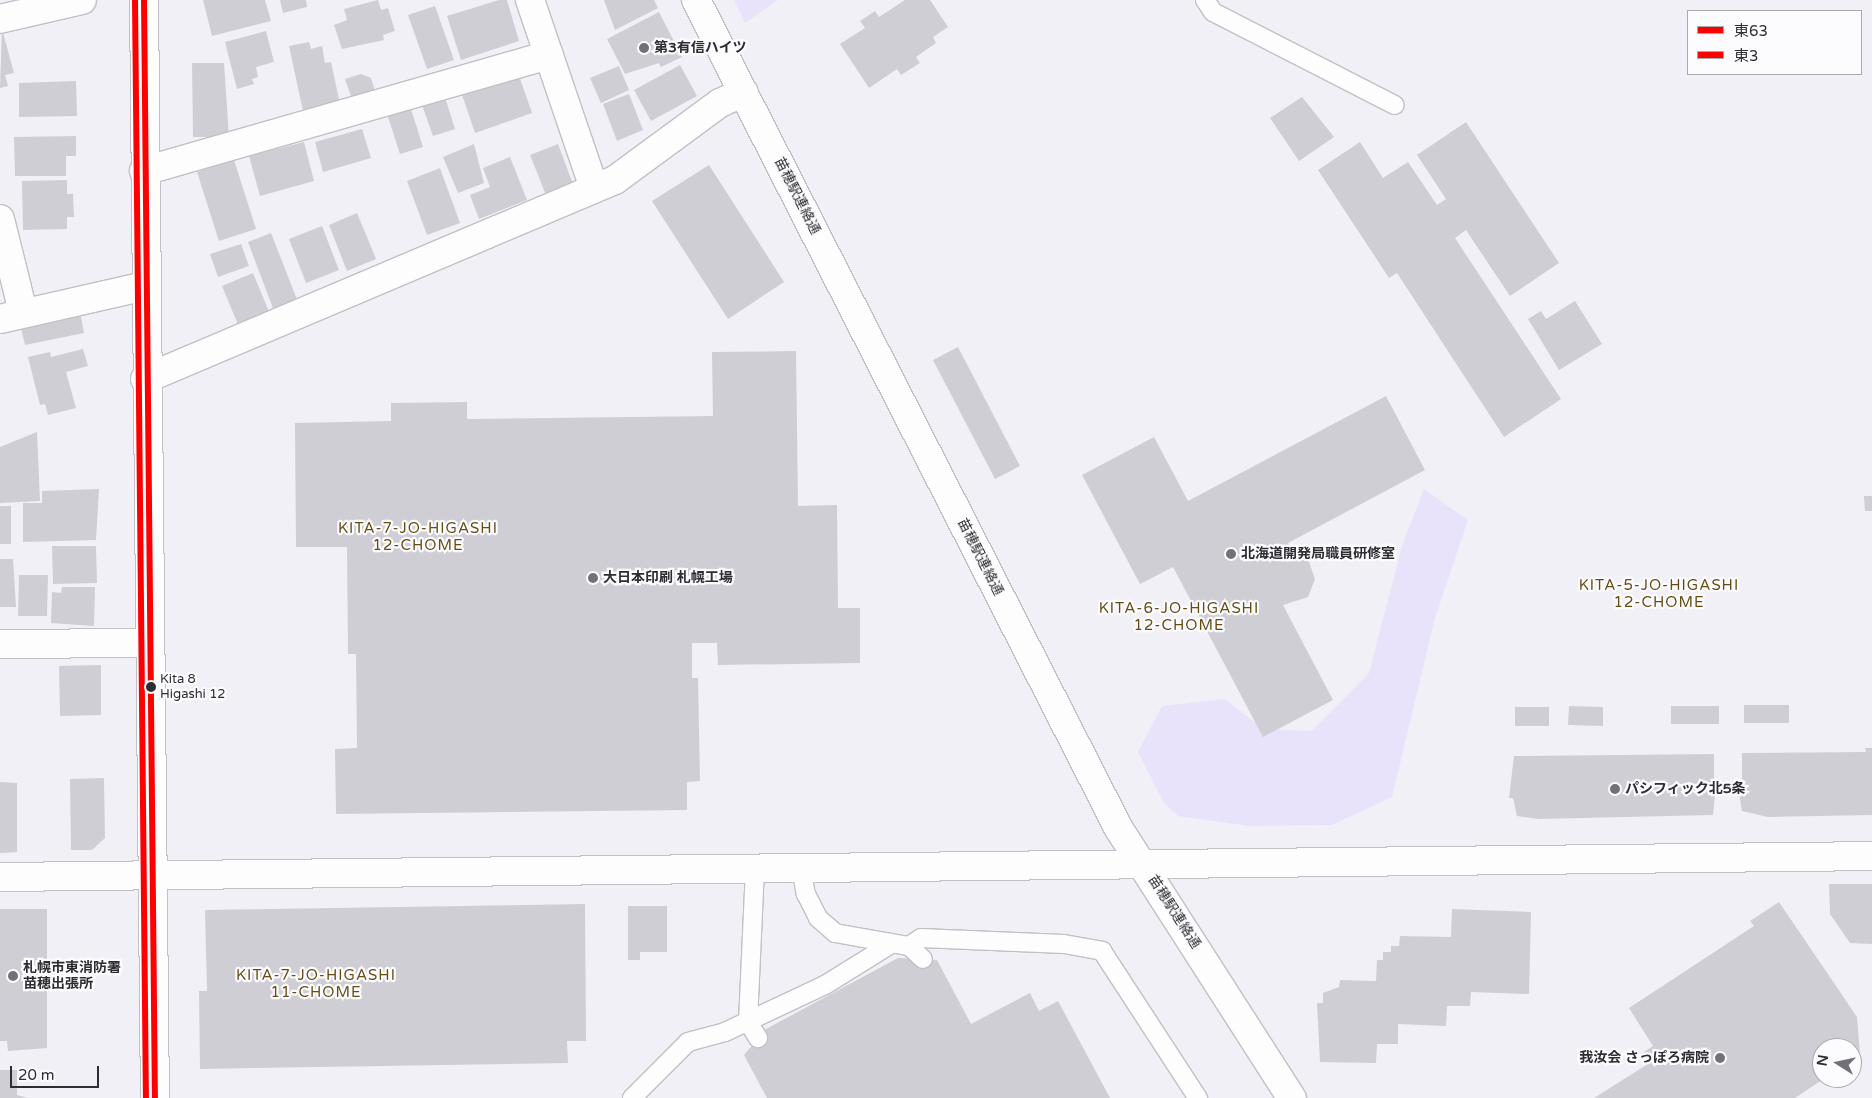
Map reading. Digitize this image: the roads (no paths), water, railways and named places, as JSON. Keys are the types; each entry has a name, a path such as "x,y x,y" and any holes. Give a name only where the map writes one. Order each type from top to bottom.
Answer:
{"street":[{"path":"0,19 82,0"},
{"path":"144,0 145,379 155,1098"},
{"path":"530,0 594,188"},
{"name":"苗穂駅連絡通","path":"696,0 1114,820 1292,1098"},
{"path":"144,171 549,55"},
{"path":"145,379 615,180 720,103 744,92"},
{"path":"0,219 11,315 145,286"},
{"path":"0,644 150,643"},
{"path":"0,877 153,873 1143,865 1872,856"}],"lane":[{"path":"1205,0 1213,12 1394,105"},
{"path":"801,867 806,894 818,918 835,933 909,946 923,959"},
{"path":"755,868 748,1022 758,1038"},
{"path":"909,946 922,938 1064,944 1102,952 1198,1098"},
{"path":"632,1098 688,1042 748,1022 825,985 891,944"}],"place":[{"name":"第3有信ハイツ","path":"644,48"},
{"name":"北海道開発局職員研修室","path":"1231,554"},
{"name":"大日本印刷 札幌工場","path":"593,578"},
{"name":"Kita 8 Higashi 12","path":"151,687"},
{"name":"パシフィック北5条","path":"1615,789"},
{"name":"札幌市東消防署 苗穂出張所","path":"13,976"},
{"name":"我汝会 さっぽろ病院","path":"1720,1058"}],"district":[{"name":"KITA-7-JO-HIGASHI 12-CHOME","path":"418,536"},
{"name":"KITA-5-JO-HIGASHI 12-CHOME","path":"1659,594"},
{"name":"KITA-6-JO-HIGASHI 12-CHOME","path":"1179,616"},
{"name":"KITA-7-JO-HIGASHI 11-CHOME","path":"316,984"}]}
